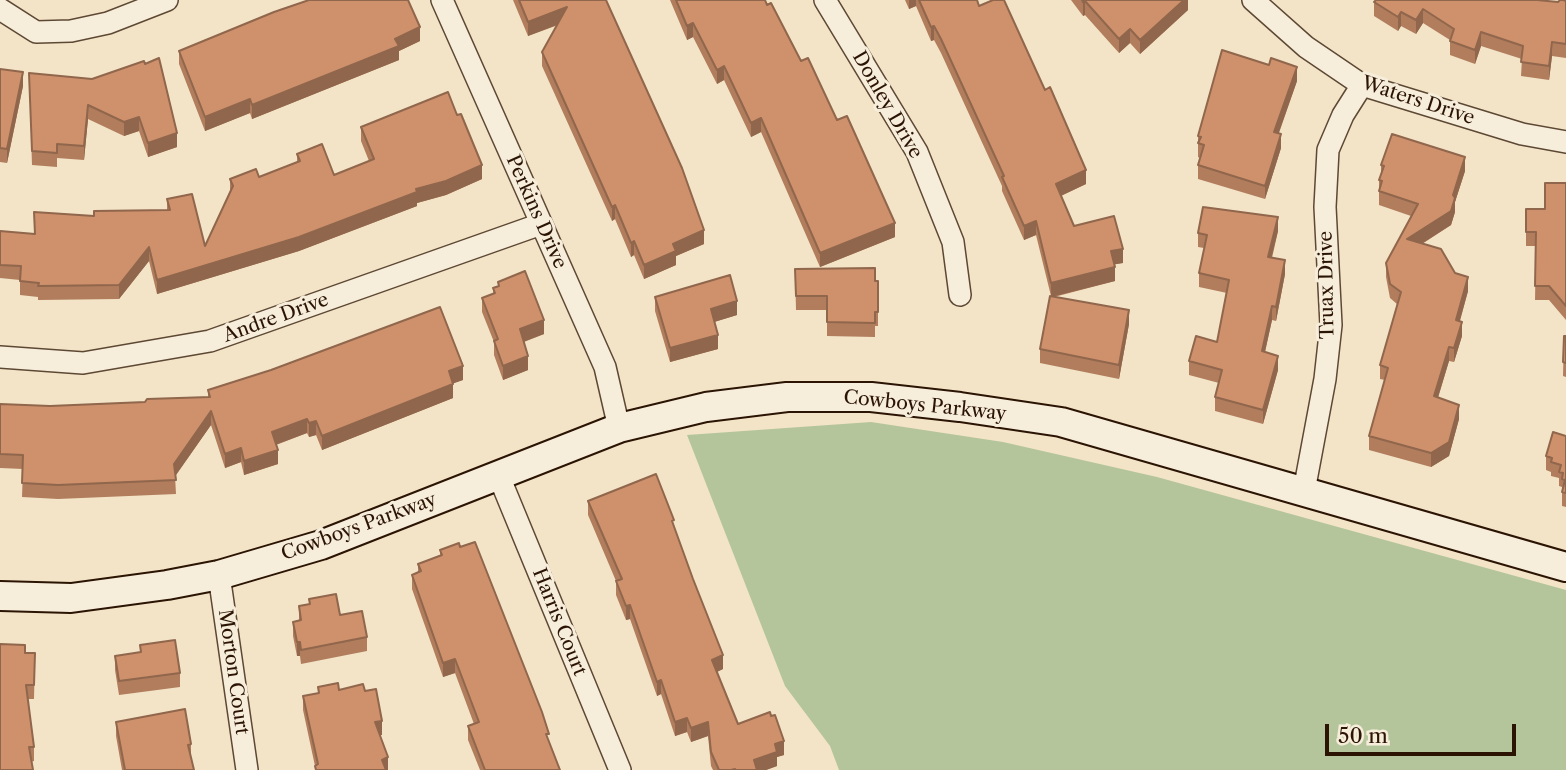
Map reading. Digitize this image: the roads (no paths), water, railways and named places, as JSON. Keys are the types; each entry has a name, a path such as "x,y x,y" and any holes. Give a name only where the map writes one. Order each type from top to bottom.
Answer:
{"street":[{"path":"0,9 36,32 71,31 108,23 167,0"},
{"name":"Perkins Drive","path":"442,0 605,368 619,428"},
{"name":"Donley Drive","path":"824,0 917,152 953,242 960,295"},
{"name":"Waters Drive","path":"1253,0 1306,47 1362,85 1522,134 1566,142"},
{"name":"Truax Drive","path":"1304,491 1325,379 1331,325 1325,207 1328,150 1343,115 1362,85"},
{"name":"Andre Drive","path":"0,357 83,363 211,341 541,224"},
{"name":"Cowboys Parkway","path":"0,596 71,598 219,575 321,545 619,428 706,407 773,398 872,397 1062,422 1566,567"},
{"name":"Harris Court","path":"498,474 620,770"},
{"name":"Morton Court","path":"219,575 247,770"}]}
